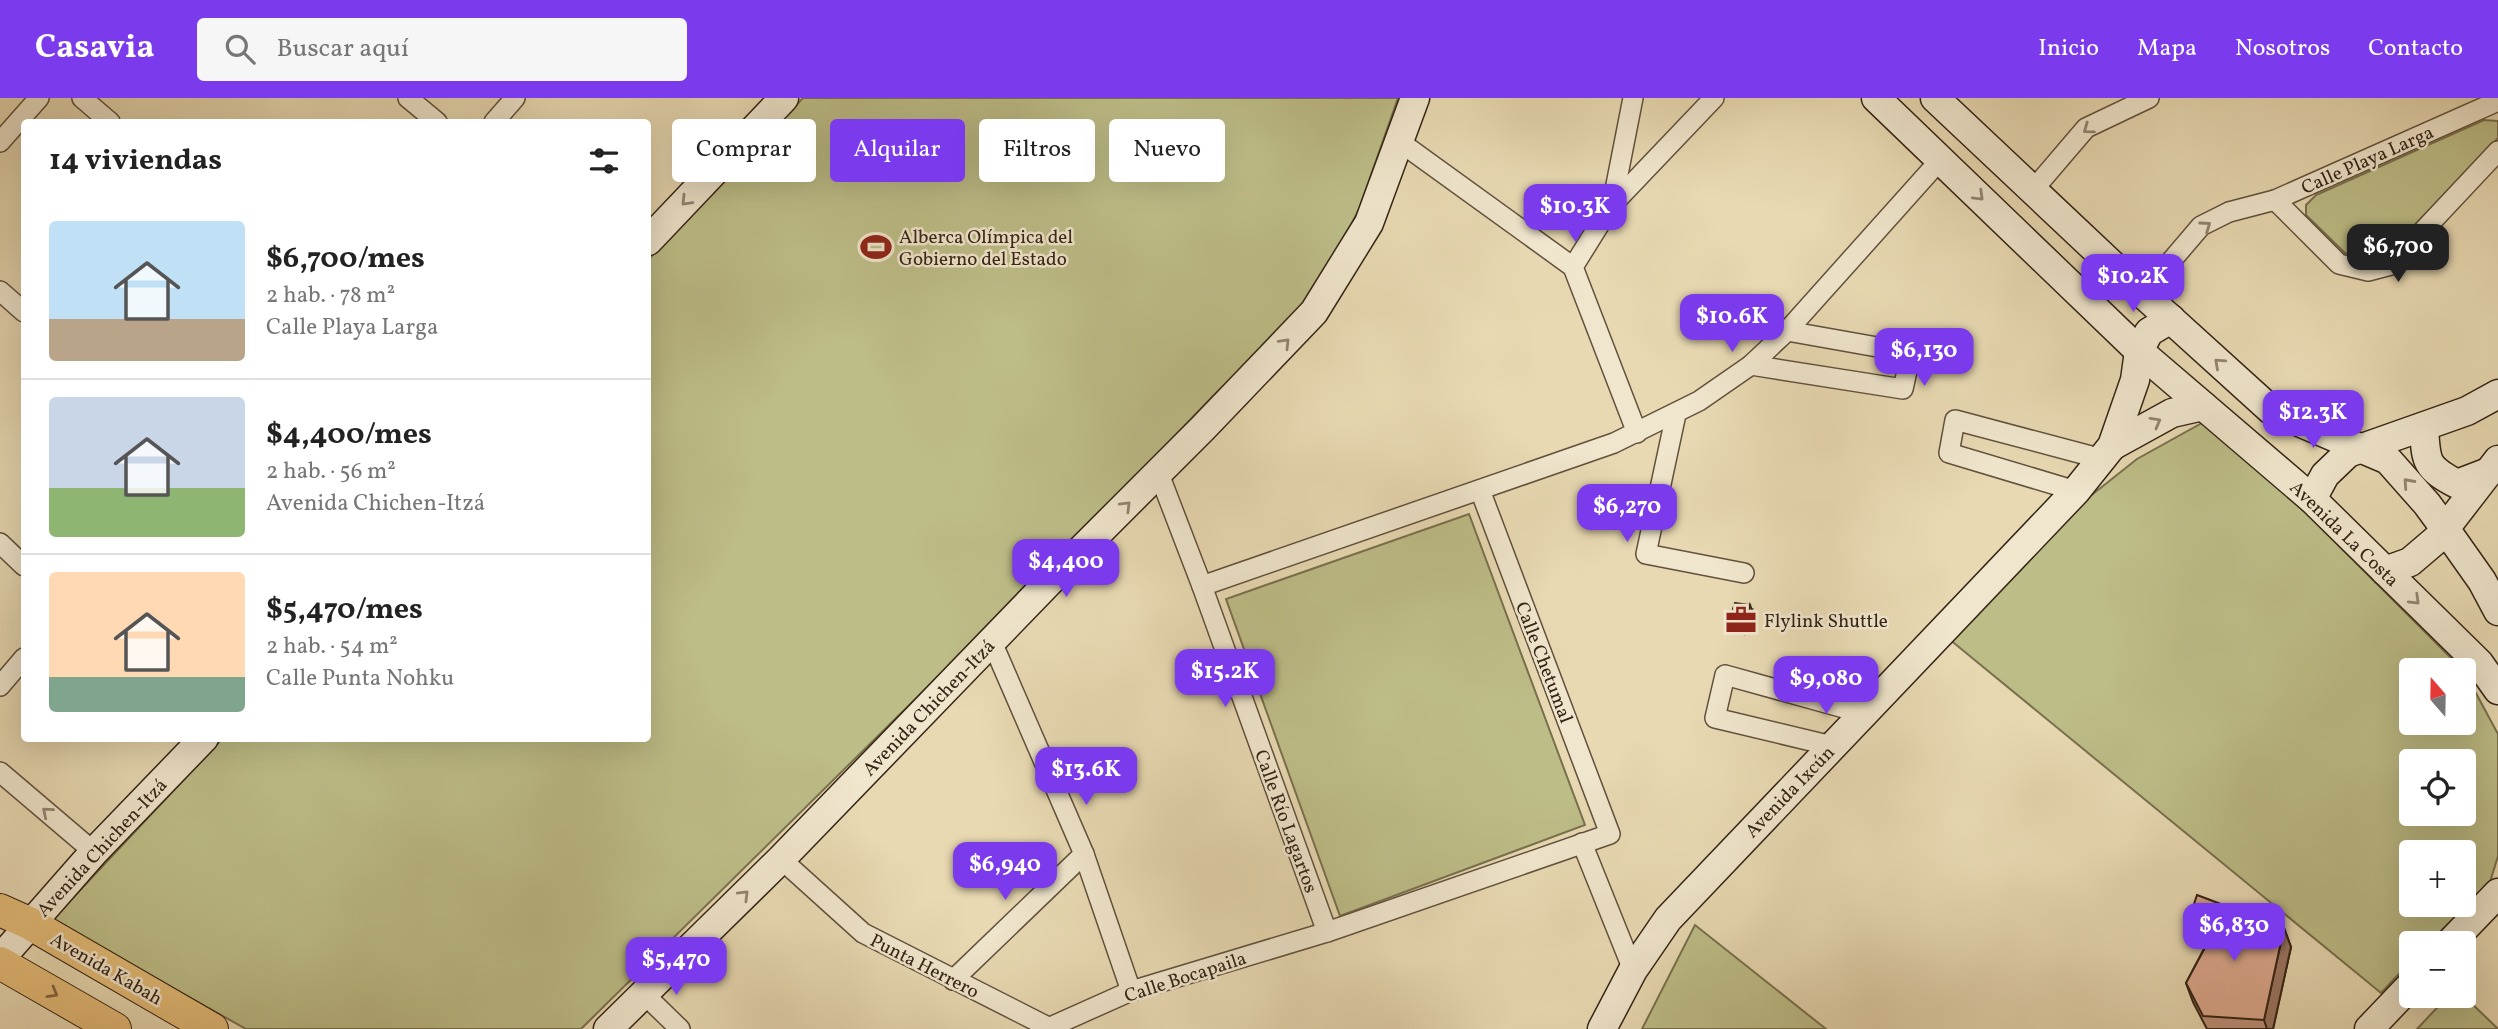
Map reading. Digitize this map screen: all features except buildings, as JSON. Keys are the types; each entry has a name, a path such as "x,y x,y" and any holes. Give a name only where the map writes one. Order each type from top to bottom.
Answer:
{"main road":[{"path":"651,238 784,98"},
{"name":"Avenida Chichen-Itzá","path":"608,1029 781,859 1314,312 1370,223 1415,98"},
{"path":"1935,98 2143,294 2272,410 2388,460 2446,530 2482,581 2498,611"},
{"name":"Avenida La Costa","path":"1880,99 2139,351 2312,499 2479,663 2498,690"},
{"path":"2139,351 2149,332 2171,319"},
{"name":"Avenida Ixcún","path":"1602,1029 1633,970 1668,919 2076,491 2107,453 2135,380 2139,351"},
{"path":"2312,499 2331,467 2348,453 2467,411 2498,394"},
{"name":"Avenida Ixcún","path":"2107,453 2172,413 2203,406"},
{"path":"2424,427 2425,457 2436,473 2457,484 2495,466"},
{"path":"2385,571 2410,562 2446,530 2495,466"},
{"name":"Avenida Chichen-Itzá","path":"0,961 29,923 200,742"},
{"path":"2461,931 2498,892"},
{"name":"Avenida Kabah","path":"0,910 29,923 212,1029"},
{"path":"0,961 115,1029"},
{"path":"2369,1029 2399,998"}],"street":[{"path":"0,142 39,98"},
{"path":"82,98 106,119"},
{"path":"408,98 433,119"},
{"path":"497,119 515,98"},
{"path":"1611,206 1633,98"},
{"path":"1573,267 1611,206 1714,98"},
{"path":"2032,190 2086,128 2149,98"},
{"name":"Calle Playa Larga","path":"2143,294 2202,226 2229,212 2275,200 2498,101"},
{"path":"1400,142 1573,267 1637,433"},
{"name":"Calle Playa Larga","path":"2275,200 2339,264 2368,271 2391,265 2498,151"},
{"path":"1202,586 1614,443 1676,414 1751,365 1787,331 1941,159"},
{"path":"0,291 21,309"},
{"path":"1751,365 1903,389 1911,353 1787,331"},
{"path":"1676,414 1646,554 1744,573"},
{"path":"2076,491 1949,453 1955,420 2107,453"},
{"name":"Calle Río Lagartos","path":"1159,474 1327,932"},
{"name":"Calle Chetumal","path":"1480,491 1610,834"},
{"path":"0,543 21,563"},
{"path":"992,642 1084,854 1131,991"},
{"path":"0,685 21,661"},
{"path":"1832,747 1715,718 1725,675 1862,713"},
{"path":"0,772 94,852"},
{"name":"Calle Bocapaila","path":"1047,1028 1131,991 1327,932 1610,834"},
{"path":"1582,843 1633,970"},
{"path":"953,980 1084,854"},
{"name":"Punta Herrero","path":"781,859 863,933 1047,1028"},
{"path":"644,994 680,1029"}],"green space":[{"path":"803,98 1398,98 1359,209 1305,305 1213,396 1041,575 581,1029 246,1029 52,920 219,742 651,742 651,257 723,182 816,182 816,119 783,119"},
{"path":"2484,120 2498,121 2498,138 2386,255 2371,261 2345,253 2306,215 2306,205 2316,195"},
{"path":"2211,418 2451,658 2399,658 2399,735 2476,735 2476,693 2498,734 2498,856 2490,882 2476,896 2476,840 2399,840 2399,917 2455,917 2441,931 2399,931 2399,974 2381,993 1949,639 2074,509 2137,459"},
{"path":"1469,514 1585,825 1340,916 1226,599"},
{"path":"1695,925 1826,1029 1642,1029"},
{"path":"2437,1008 2476,1008 2498,1029 2417,1029"}],"place":[{"name":"Alberca Olímpica del Gobierno del Estado","path":"876,247"},
{"name":"Flylink Shuttle","path":"1741,620"}]}
